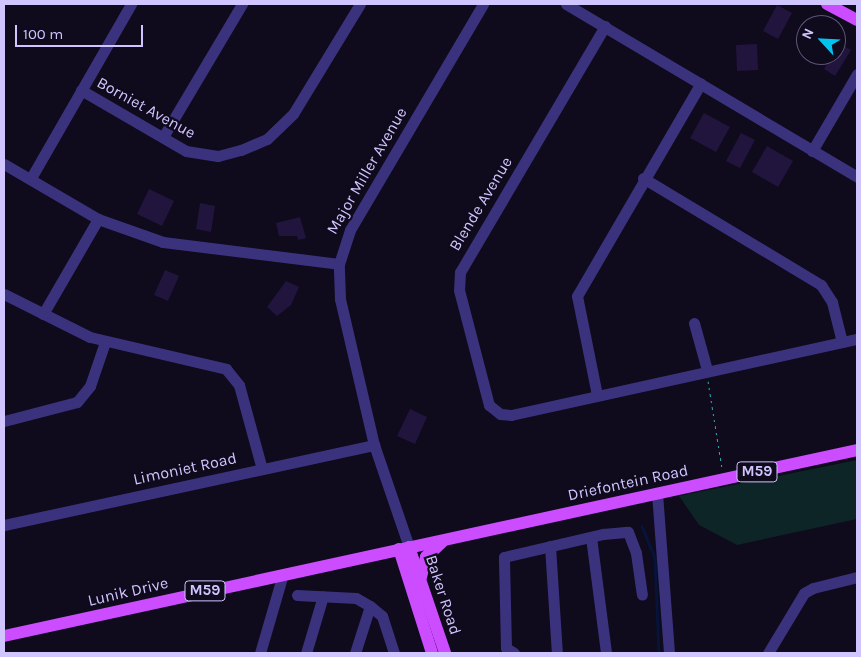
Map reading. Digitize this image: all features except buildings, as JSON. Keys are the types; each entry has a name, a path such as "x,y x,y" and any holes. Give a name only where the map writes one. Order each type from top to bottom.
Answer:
{"main road":[{"path":"828,4 857,20"},
{"name":"Driefontein Road","path":"405,548 857,450"},
{"path":"421,577 426,557 444,540"},
{"name":"Lunik Drive","path":"4,636 405,548"},
{"name":"Baker Road","path":"405,548 421,577 444,653"},
{"name":"Baker Road","path":"405,548 432,653"},
{"path":"439,634 452,653"}],"street":[{"path":"32,178 130,4"},
{"path":"163,137 242,4"},
{"name":"Borniet Avenue","path":"81,90 186,151 206,156 230,153 267,139 302,101 360,4"},
{"name":"Major Miller Avenue","path":"405,548 374,445 340,299 339,264 350,230 484,4"},
{"path":"566,4 857,177"},
{"name":"Blende Avenue","path":"597,395 511,415 496,412 486,401 459,290 460,272 605,26"},
{"path":"812,151 857,74"},
{"path":"700,84 643,178 577,296 597,395 857,339"},
{"path":"4,164 32,178 98,219 163,242 339,264"},
{"path":"643,178 821,285 832,302 842,342"},
{"path":"43,314 98,219"},
{"path":"4,294 105,342 226,369 240,385 262,469"},
{"path":"694,323 706,370"},
{"path":"4,421 77,402 90,386 105,342"},
{"name":"Limoniet Road","path":"4,525 374,445"},
{"path":"657,493 670,653"},
{"path":"509,652 504,558 550,546 628,532 634,546 642,595"},
{"path":"591,538 606,653"},
{"path":"550,546 557,653"},
{"path":"260,653 283,574"},
{"path":"768,653 804,593 813,588 857,577"},
{"path":"297,595 356,598 370,606 382,616 394,653"},
{"path":"306,653 323,596"},
{"path":"355,653 370,606"}],"path":[{"path":"706,370 724,479"}],"green space":[{"path":"857,460 857,519 737,545 699,525 679,496"}],"waterway":[{"path":"642,526 655,559 659,653"}]}
